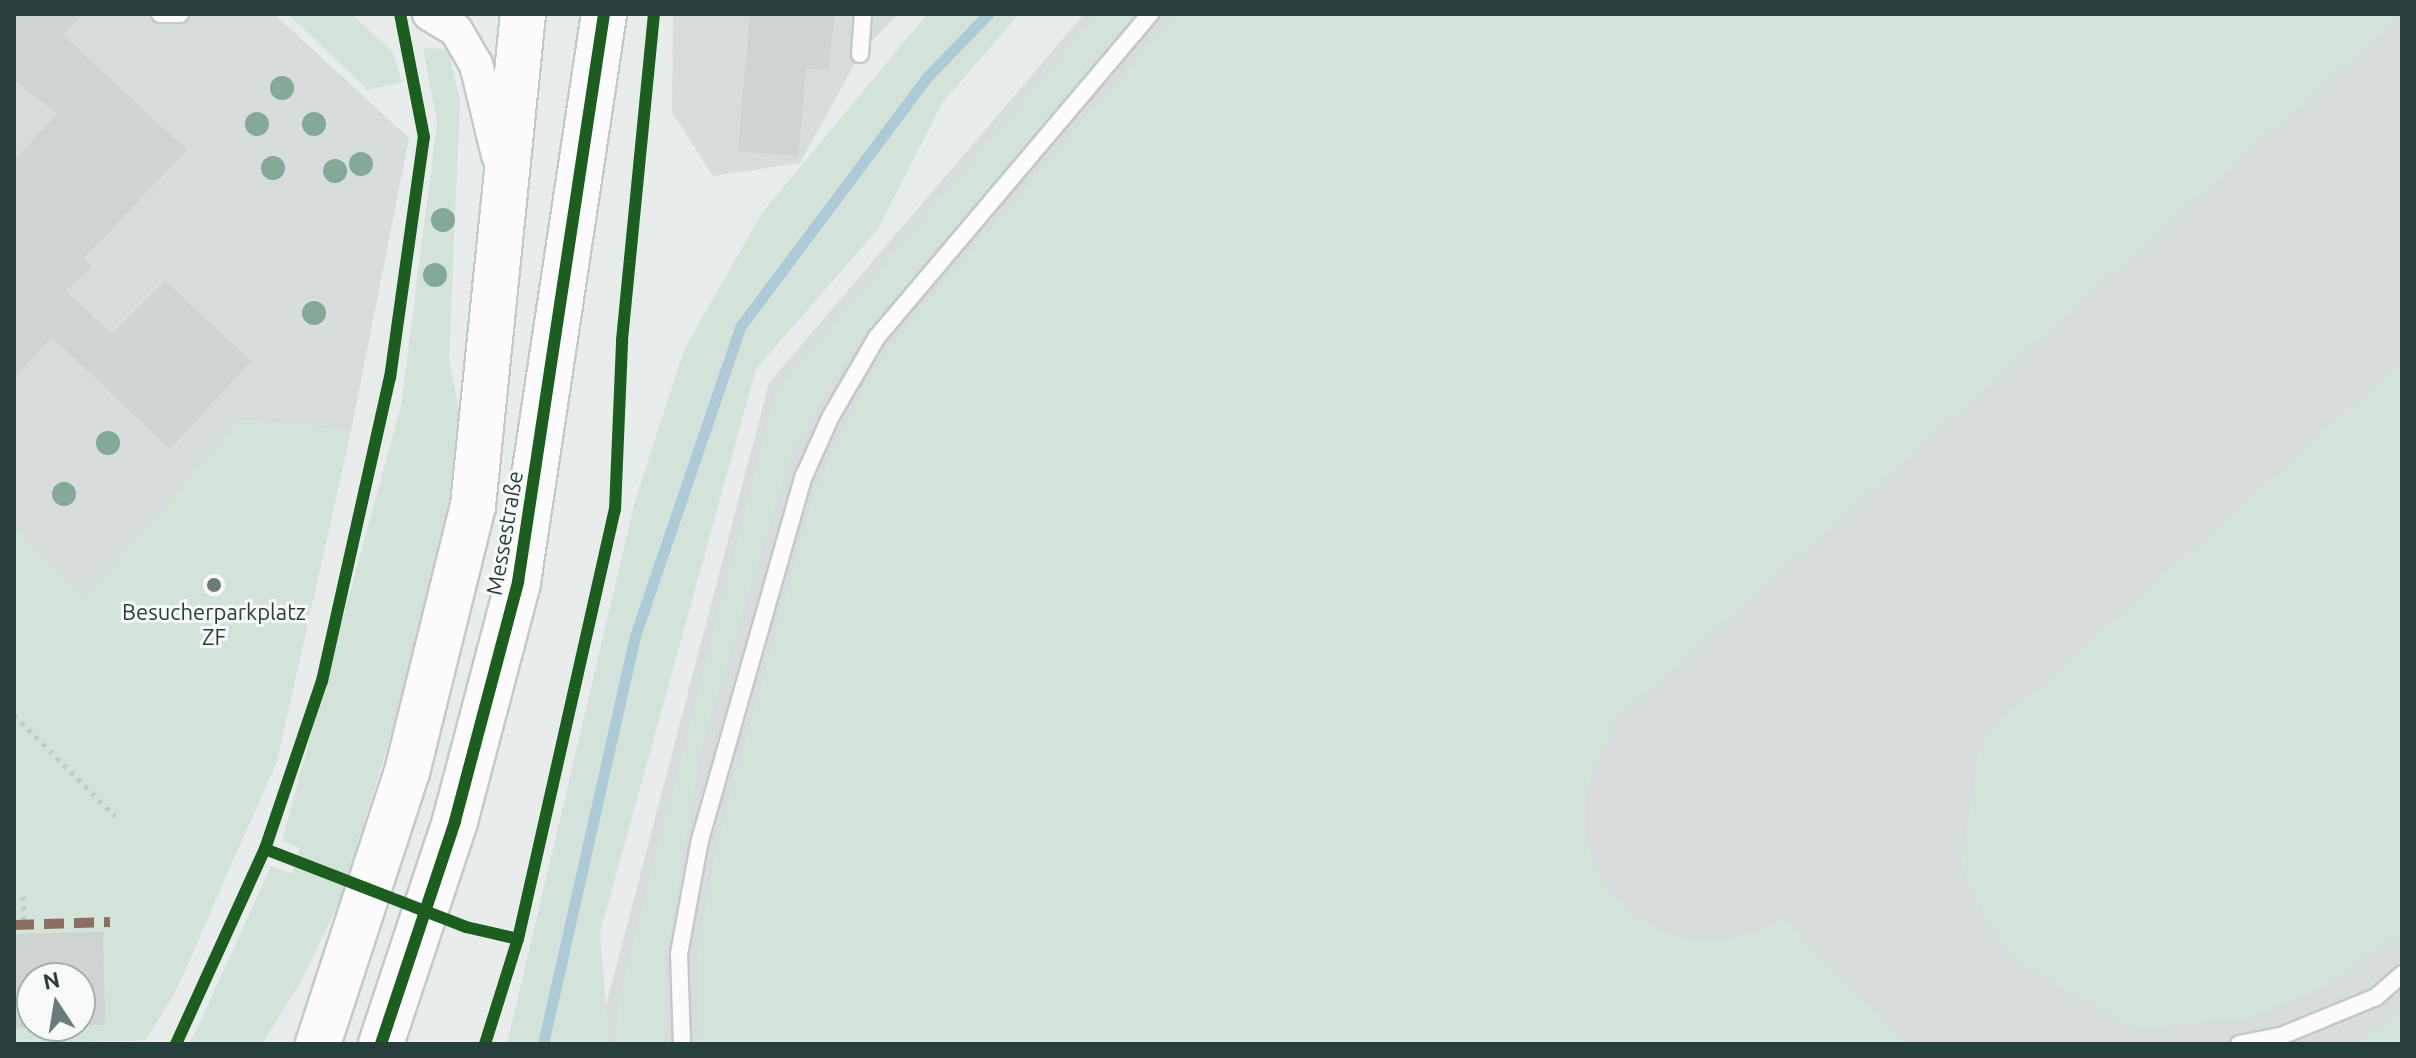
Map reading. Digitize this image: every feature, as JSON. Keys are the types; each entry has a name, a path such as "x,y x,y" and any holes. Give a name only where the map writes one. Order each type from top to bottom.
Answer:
{"street":[{"path":"429,14 456,30 476,64 503,182"},
{"name":"Messestraße","path":"318,1044 354,949 442,640 473,506 503,182 523,14"},
{"name":"Messestraße","path":"381,1044 455,821 518,582 604,14"},
{"path":"288,1044 354,949"}],"lane":[{"path":"160,14 180,14"},
{"path":"860,54 863,14"},
{"path":"682,1044 679,954 700,840 804,476 831,416 877,337 1150,14"},
{"path":"2239,1044 2281,1036 2376,997 2402,974"}],"path":[{"path":"14,715 115,816"},
{"path":"23,896 24,925"}],"shaded area":[{"path":"14,14 274,14 409,138 351,431 241,420 86,598 14,526"},
{"path":"288,14 351,14 392,51 402,82 368,90"},
{"path":"673,14 898,14 860,54 800,163 713,176 672,112"},
{"path":"927,14 1019,14 942,103 878,229 756,369 600,933 609,1044 507,1044 636,497 685,348 762,213"},
{"path":"1084,14 2402,14 2402,1044 596,1044 769,383"},
{"path":"1098,14 1138,14 848,358 791,455 702,745 665,963 669,1044 616,1044 618,1001 776,391"},
{"path":"1176,14 2402,14 1608,727 1903,1044 699,1044 698,948 715,852 812,499 837,442 867,379 907,324"},
{"path":"423,47 448,50 460,100 449,360 462,426 431,603 341,899 299,985 262,1044 190,1044 271,866 292,874 300,848 282,841 401,406 437,123"},
{"path":"2402,353 2402,932 2317,990 2250,1017 2137,1030 2012,958 1988,921 1961,866 1982,730"},
{"name":"Besucherparkplatz ZF","path":"241,420 351,431 277,761 176,991 146,1040 96,1042 96,962 16,962 16,1042 80,1042 14,1044 14,526 86,597"},
{"path":"2402,1013 2402,1044 2352,1044 2354,1043"}],"building":[{"path":"14,14 82,14 63,35 187,150 84,258 92,267 66,291 112,334 165,281 251,361 170,449 52,337 14,378 14,160 57,114 14,80"},
{"path":"750,14 834,14 829,70 806,68 798,156 738,151"},
{"path":"103,932 105,1025 96,1025 96,962 16,962 14,1027 14,934"}],"waterway":[{"path":"543,1044 635,636 740,327 928,76 988,14"}],"taxiway":[{"path":"1958,592 1926,626 1884,693 1857,804 1868,886 1886,933 1909,976 1980,1044"}],"runway":[{"path":"1709,816 2402,194"}],"marked path":[{"path":"14,925 110,922"}],"cycle path":[{"path":"176,1044 265,849 322,681 390,378 424,137 400,14"},
{"path":"381,1044 455,821 518,582 604,14"},
{"path":"485,1044 518,939 615,510 622,340 654,14"},
{"path":"265,849 466,927 518,939"}],"place":[{"name":"Besucherparkplatz ZF","path":"214,585"}]}
